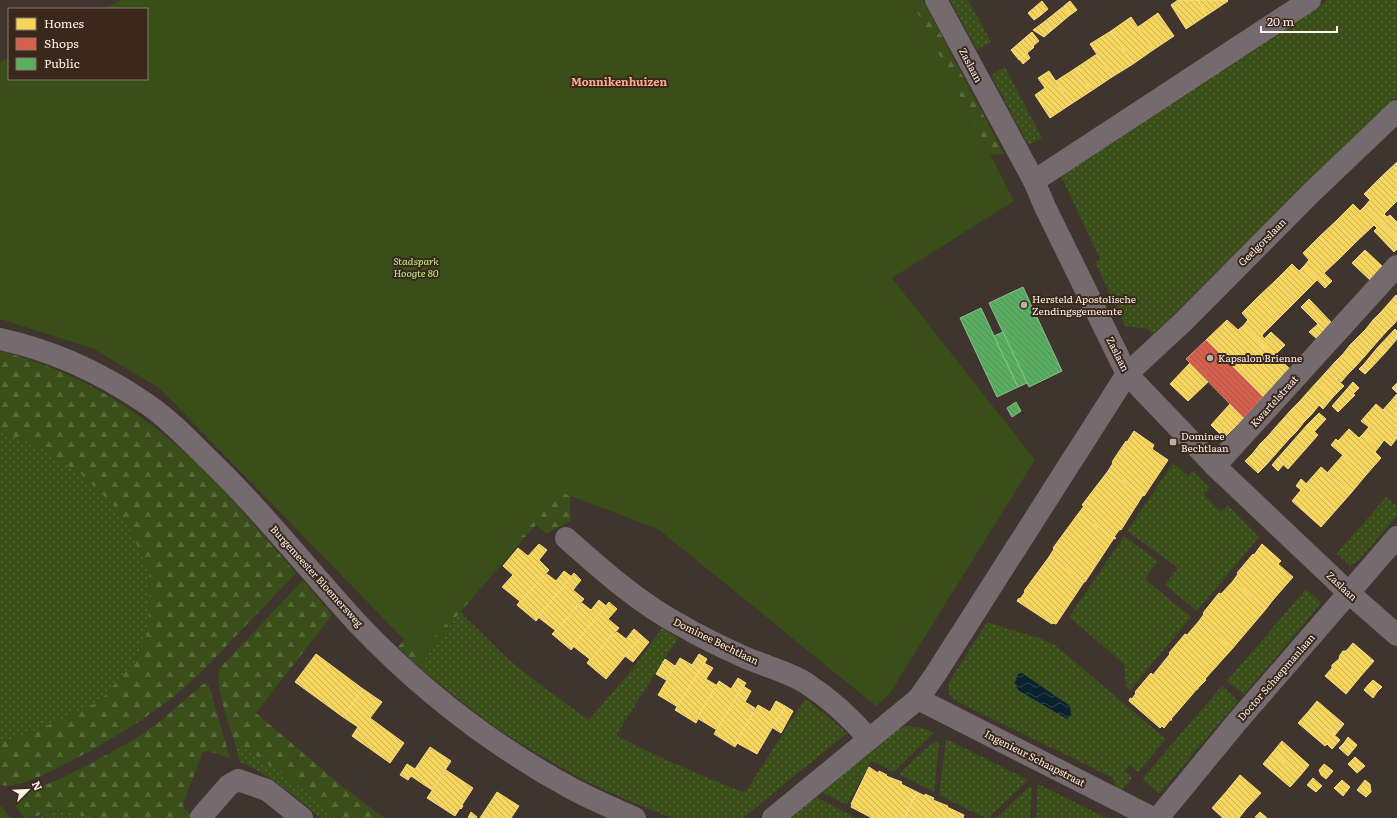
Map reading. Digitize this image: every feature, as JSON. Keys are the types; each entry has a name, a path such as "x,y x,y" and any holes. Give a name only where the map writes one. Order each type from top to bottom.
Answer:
{"street":[{"name":"Zaslaan","path":"936,0 1034,181 1127,374 1215,466 1349,593 1397,635"},
{"path":"1034,181 1310,0"},
{"name":"Geelgorslaan","path":"1127,374 1182,322 1311,193 1397,111"},
{"name":"Kwartelstraat","path":"1215,466 1397,266"},
{"name":"Burgemeester Bloemersweg","path":"0,339 24,344 62,358 105,378 145,403 178,429 234,483 359,624 412,676 454,712 497,744 571,789 635,818"},
{"path":"773,818 918,698 935,675 1127,374"},
{"name":"Doctor Schaepmanlaan","path":"1158,818 1236,723 1397,537"},
{"name":"Dominee Bechtlaan","path":"566,538 628,591 678,624 744,657 805,682 855,723 869,739"},
{"name":"Ingenieur Schaapstraat","path":"918,698 1153,818"},
{"path":"201,817 229,785 238,780 267,790 302,818"}],"green space":[{"name":"Stadspark Hoogte 80","path":"121,0 911,0 1014,201 892,278 1035,460 890,693 876,706 658,529 560,492 419,655 159,388 94,349 0,319 0,62 8,58 8,80 148,80 148,8 106,8"},
{"path":"872,0 923,0 1004,154 964,156"},
{"path":"950,0 968,0 991,42 977,50"},
{"path":"1327,0 1397,0 1397,97 1309,181 1153,335 1148,329 1125,326 1095,262 1100,259 1061,176"},
{"path":"1005,67 1042,138 1028,145 991,75"},
{"path":"0,351 27,359 80,380 129,409 153,426 175,444 209,476 235,503 296,573 202,671 169,700 139,722 90,751 37,778 6,786 0,785 0,739 12,740 65,718 100,701 135,661 146,636 150,603 149,573 129,526 117,508 81,474 40,448 0,430"},
{"path":"0,430 40,448 81,474 117,508 129,526 149,573 150,603 146,636 135,661 100,701 65,718 12,740 0,739"},
{"path":"1173,463 1188,476 1193,471 1210,488 1204,495 1221,512 1228,505 1259,537 1197,611 1165,585 1178,568 1127,531"},
{"path":"574,474 570,503 571,521 547,534 536,525 460,612 419,667 398,647 423,618"},
{"path":"1386,497 1397,506 1397,516 1359,560 1350,566 1337,553"},
{"path":"1124,536 1158,561 1145,579 1191,617 1130,690 1126,686 1124,664 1069,617"},
{"path":"303,580 332,615 256,713 342,786 384,818 338,818 313,797 234,741 220,693 218,674 220,668"},
{"path":"1306,589 1321,602 1244,695 1227,681"},
{"path":"460,612 506,657 535,681 589,720 634,667 662,628 678,638 616,735 664,759 745,793 805,699 847,733 743,818 671,818 583,780 538,754 496,728 419,667"},
{"path":"987,622 1042,639 1055,645 1166,739 1138,772 1130,765 1125,771 1132,778 1121,791 1116,789 1113,778 958,702 949,693 949,682","holes":["1016,680 1070,706 1071,716 1015,683"]},
{"path":"205,683 209,686 230,758 208,751 203,752 183,804 184,809 198,818 94,818 63,810 57,810 24,818 14,804 17,797 24,793 53,782 90,764 138,737 163,719"},
{"path":"1222,686 1238,701 1159,794 1142,779"},
{"path":"908,726 923,728 934,733 894,772 872,761 847,805 822,792 901,727"},
{"path":"946,739 1028,780 988,818 985,818 939,795"},
{"path":"234,741 313,797 338,818 320,818 292,794 262,773 240,762"},
{"path":"937,741 939,742 934,792 899,774 931,744"},
{"path":"1038,784 1106,818 1036,818"},
{"path":"1030,786 1032,787 1030,818 996,818"},
{"path":"816,797 856,818 791,818"},
{"path":"0,806 2,807 11,818 0,818"},
{"path":"59,810 94,818 42,818 38,816"}],"water":[{"path":"1022,673 1070,706 1071,716 1067,719 1018,690 1015,683 1018,674"}],"building: Homes":[{"path":"1178,0 1197,0 1207,15 1186,29 1171,5"},
{"path":"1197,0 1227,0 1228,1 1207,15"},
{"path":"1042,1 1048,9 1041,15 1035,7"},
{"path":"1070,1 1077,10 1070,15 1064,6"},
{"path":"1064,6 1070,15 1051,31 1044,22"},
{"path":"1035,7 1041,15 1034,20 1028,13"},
{"path":"1158,13 1174,36 1153,50 1138,27"},
{"path":"1131,17 1153,50 1133,64 1111,31"},
{"path":"1044,22 1051,31 1044,37 1033,30"},
{"path":"1111,31 1133,64 1112,77 1090,44"},
{"path":"1032,32 1039,41 1033,46 1033,48 1026,37"},
{"path":"1026,37 1033,48 1019,60 1011,50"},
{"path":"1027,53 1030,58 1023,64 1019,59"},
{"path":"1097,54 1112,77 1091,91 1076,68"},
{"path":"1076,68 1091,91 1071,104 1056,81"},
{"path":"1049,71 1071,104 1050,118 1035,95 1045,88 1038,78"},
{"path":"1397,162 1397,193 1381,177"},
{"path":"1381,177 1397,193 1397,201 1384,214 1387,217 1390,215 1397,222 1397,239 1365,206 1370,200 1364,194"},
{"path":"1353,204 1360,211 1365,206 1397,239 1397,249 1394,252 1374,231 1377,228 1374,225 1356,242 1336,221"},
{"path":"1336,221 1356,242 1340,258 1319,237"},
{"path":"1319,237 1340,258 1324,273 1332,281 1325,288 1304,266 1309,260 1303,253"},
{"path":"1365,250 1382,266 1370,280 1352,263"},
{"path":"1292,264 1299,271 1304,266 1317,280 1296,301 1275,281"},
{"path":"1275,281 1296,301 1279,318 1258,297"},
{"path":"1396,295 1397,296 1397,311 1389,303"},
{"path":"1258,297 1279,318 1262,335 1264,339 1271,332 1285,345 1274,356 1243,326 1248,320 1242,313"},
{"path":"1309,299 1331,322 1324,330 1301,307"},
{"path":"1389,303 1397,311 1397,320 1394,324 1381,312"},
{"path":"1381,312 1394,324 1386,332 1373,320"},
{"path":"1227,320 1238,330 1243,326 1264,346 1237,372 1206,340"},
{"path":"1373,320 1386,332 1378,341 1366,329"},
{"path":"1318,324 1324,330 1316,338 1309,332"},
{"path":"1366,329 1378,341 1371,349 1358,337"},
{"path":"1395,329 1397,331 1397,339 1385,353 1378,347"},
{"path":"1358,337 1371,349 1364,357 1350,345"},
{"path":"1350,345 1364,357 1356,366 1343,354"},
{"path":"1264,346 1289,368 1263,397 1237,372"},
{"path":"1378,347 1385,353 1370,369 1364,364"},
{"path":"1343,354 1356,366 1348,374 1335,362"},
{"path":"1335,362 1348,374 1341,382 1327,371"},
{"path":"1190,363 1208,382 1188,401 1170,384"},
{"path":"1364,364 1370,369 1365,374 1359,369"},
{"path":"1327,371 1344,386 1333,397 1317,382"},
{"path":"1317,382 1333,397 1323,409 1307,393"},
{"path":"1353,382 1359,388 1353,394 1355,395 1338,412 1332,406"},
{"path":"1397,383 1397,393 1392,388"},
{"path":"1307,393 1319,405 1312,414 1299,402"},
{"path":"1397,394 1397,422 1383,410"},
{"path":"1299,402 1312,414 1304,422 1291,410"},
{"path":"1230,404 1244,418 1224,438 1211,425"},
{"path":"1376,404 1397,422 1397,438 1391,446 1384,440 1379,447 1363,434 1369,427 1361,421"},
{"path":"1291,410 1304,422 1297,431 1283,419"},
{"path":"1319,413 1326,419 1314,432 1307,425"},
{"path":"1283,419 1297,431 1289,439 1275,428"},
{"path":"1307,425 1318,435 1303,452 1292,442"},
{"path":"1275,428 1289,439 1281,448 1268,436"},
{"path":"1349,429 1359,438 1363,434 1379,447 1375,452 1381,458 1366,475 1331,445 1336,439 1338,441"},
{"path":"1134,431 1154,445 1152,449 1168,460 1144,496 1108,471 1113,463 1112,462"},
{"path":"1268,436 1281,448 1274,456 1260,444"},
{"path":"1292,442 1303,452 1288,469 1277,459"},
{"path":"1260,444 1274,456 1266,465 1253,453"},
{"path":"1253,453 1266,465 1258,473 1245,461"},
{"path":"1343,455 1366,475 1351,493 1328,472"},
{"path":"1277,459 1283,465 1278,471 1272,465"},
{"path":"1321,467 1351,493 1336,510 1306,484"},
{"path":"1108,471 1143,495 1121,530 1120,529 1114,537 1116,538 1115,539 1078,514 1084,506 1082,505"},
{"path":"1301,479 1336,510 1321,527 1292,501 1301,490 1296,486"},
{"path":"1078,514 1114,538 1085,582 1049,557 1054,549 1053,548"},
{"path":"539,544 547,550 539,560 549,570 521,602 502,587 513,575 503,566 518,548 528,556"},
{"path":"1262,544 1281,561 1278,564 1293,577 1266,609 1233,581 1238,574 1237,573"},
{"path":"1049,557 1084,582 1056,624 1052,624 1017,601 1019,598 1020,599 1025,592 1024,591"},
{"path":"564,571 572,577 536,621 517,605 543,576 547,574 556,581"},
{"path":"574,573 581,580 573,590 584,599 556,631 538,617"},
{"path":"1233,581 1266,609 1232,649 1199,621 1204,614 1203,613 1219,593 1221,594"},
{"path":"599,600 606,606 571,650 552,634 577,606 582,603 591,610"},
{"path":"609,602 617,609 608,619 619,628 591,660 573,646"},
{"path":"1199,621 1232,649 1198,689 1165,660 1185,634 1187,635"},
{"path":"634,629 642,636 606,679 587,663 612,635 613,636 617,632 626,639"},
{"path":"642,636 649,642 633,662 625,656"},
{"path":"1353,643 1374,661 1360,677 1339,659 1343,651 1346,651"},
{"path":"316,654 363,689 343,717 295,682"},
{"path":"699,654 707,659 678,707 658,695 680,658 692,665"},
{"path":"665,659 675,666 666,680 656,674"},
{"path":"1339,659 1360,677 1346,694 1325,676 1332,668 1332,665"},
{"path":"1165,660 1198,689 1171,719 1172,720 1170,720 1164,728 1162,726 1160,728 1129,701 1151,673 1153,675"},
{"path":"704,663 713,668 706,679 716,685 713,689 715,690 697,718 696,723 675,710"},
{"path":"738,678 746,683 717,730 697,718 719,681 731,689"},
{"path":"1373,680 1382,687 1377,692 1368,685"},
{"path":"1368,685 1377,692 1373,698 1364,690"},
{"path":"743,686 751,691 745,702 755,708 752,713 754,713 735,747 714,734"},
{"path":"363,689 382,702 370,718 404,743 390,763 352,736 358,727 343,717"},
{"path":"776,701 785,706 757,754 737,743 736,742 758,705 770,712"},
{"path":"1317,701 1344,724 1335,735 1308,712"},
{"path":"785,706 793,711 781,733 773,728"},
{"path":"1308,712 1340,740 1332,749 1327,744 1325,746 1298,723"},
{"path":"1348,737 1357,745 1353,750 1344,743"},
{"path":"1282,741 1309,765 1300,776 1273,752"},
{"path":"1344,743 1353,750 1348,756 1339,748"},
{"path":"430,747 451,761 432,790 411,776 408,780 400,775 407,764 415,769"},
{"path":"1273,752 1300,776 1290,787 1263,764"},
{"path":"1355,757 1365,766 1357,773 1348,764"},
{"path":"1324,764 1333,771 1326,779 1321,775 1319,770"},
{"path":"869,767 878,773 879,771 887,775 886,776 902,782 901,784 917,792 904,818 872,818 851,807 851,804"},
{"path":"446,770 473,788 462,805 463,806 455,816 427,798"},
{"path":"1240,775 1261,793 1246,809 1226,792"},
{"path":"1313,778 1322,786 1316,792 1307,785"},
{"path":"1342,780 1350,787 1343,796 1334,788"},
{"path":"1365,780 1370,784 1371,792 1366,797 1357,790"},
{"path":"497,792 519,806 511,818 480,818"},
{"path":"917,792 934,798 933,800 964,815 963,818 904,818"},
{"path":"1226,792 1246,809 1239,818 1223,818 1212,808"},
{"path":"471,812 477,817 476,818 468,818"},
{"path":"1260,812 1267,818 1255,817"}],"building: Shops":[{"path":"1206,340 1263,397 1244,418 1186,359"}],"building: Public":[{"name":"Hersteld Apostolische Zendingsgemeente","path":"1023,287 1062,371 1029,387 989,303"},
{"path":"981,308 1018,387 997,397 960,318"},
{"path":"1003,332 1027,383 1018,387 994,336"},
{"path":"1016,402 1021,411 1012,417 1007,408"}],"place":[{"name":"Hersteld Apostolische Zendingsgemeente","path":"1024,305"},
{"name":"Kapsalon Brienne","path":"1210,358"},
{"name":"Dominee Bechtlaan","path":"1173,442"}],"district":[{"name":"Monnikenhuizen","path":"619,82"}]}
